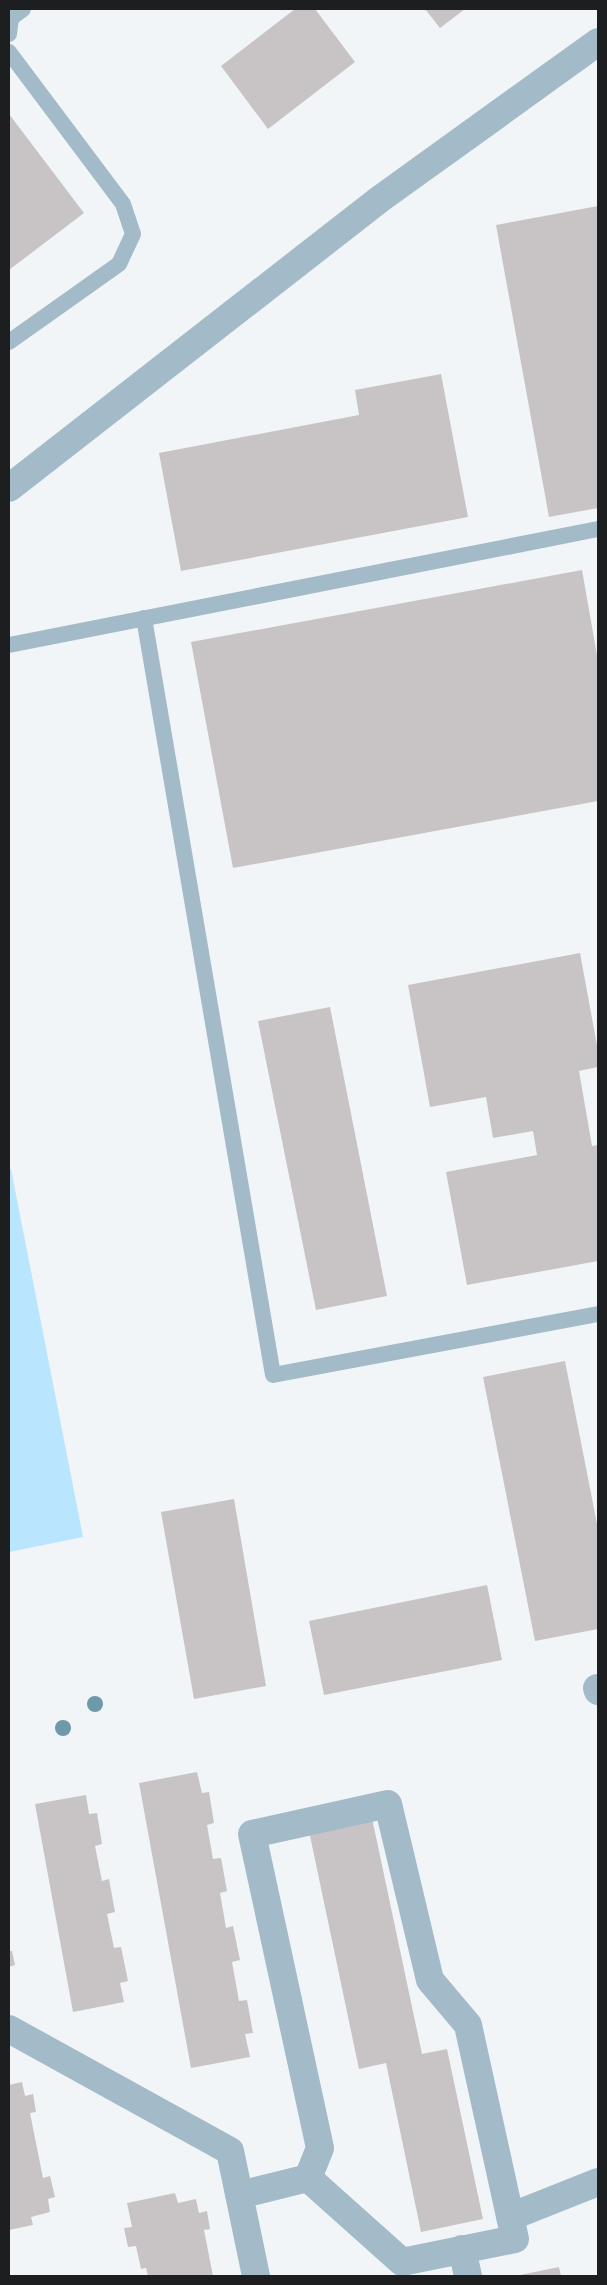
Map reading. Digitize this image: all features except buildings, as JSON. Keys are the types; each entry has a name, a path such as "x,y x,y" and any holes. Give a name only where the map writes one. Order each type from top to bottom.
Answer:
{"street":[{"path":"9,488 380,200 598,42"},
{"path":"388,1804 430,1980 468,2025 515,2239 402,2262 308,2178 320,2148 252,1834 388,1804"},
{"path":"9,2029 230,2151 256,2276"},
{"path":"239,2195 308,2178"},
{"path":"510,2217 598,2182"},
{"path":"462,2249 468,2276"}],"lane":[{"path":"9,34 11,18 23,9"},
{"path":"9,52 123,204 133,234 119,264 9,342"},
{"path":"9,645 598,529"},
{"path":"144,618 273,1375 598,1314"}],"shaded area":[{"path":"11,1169 83,1537 9,1552 9,1170"}]}
